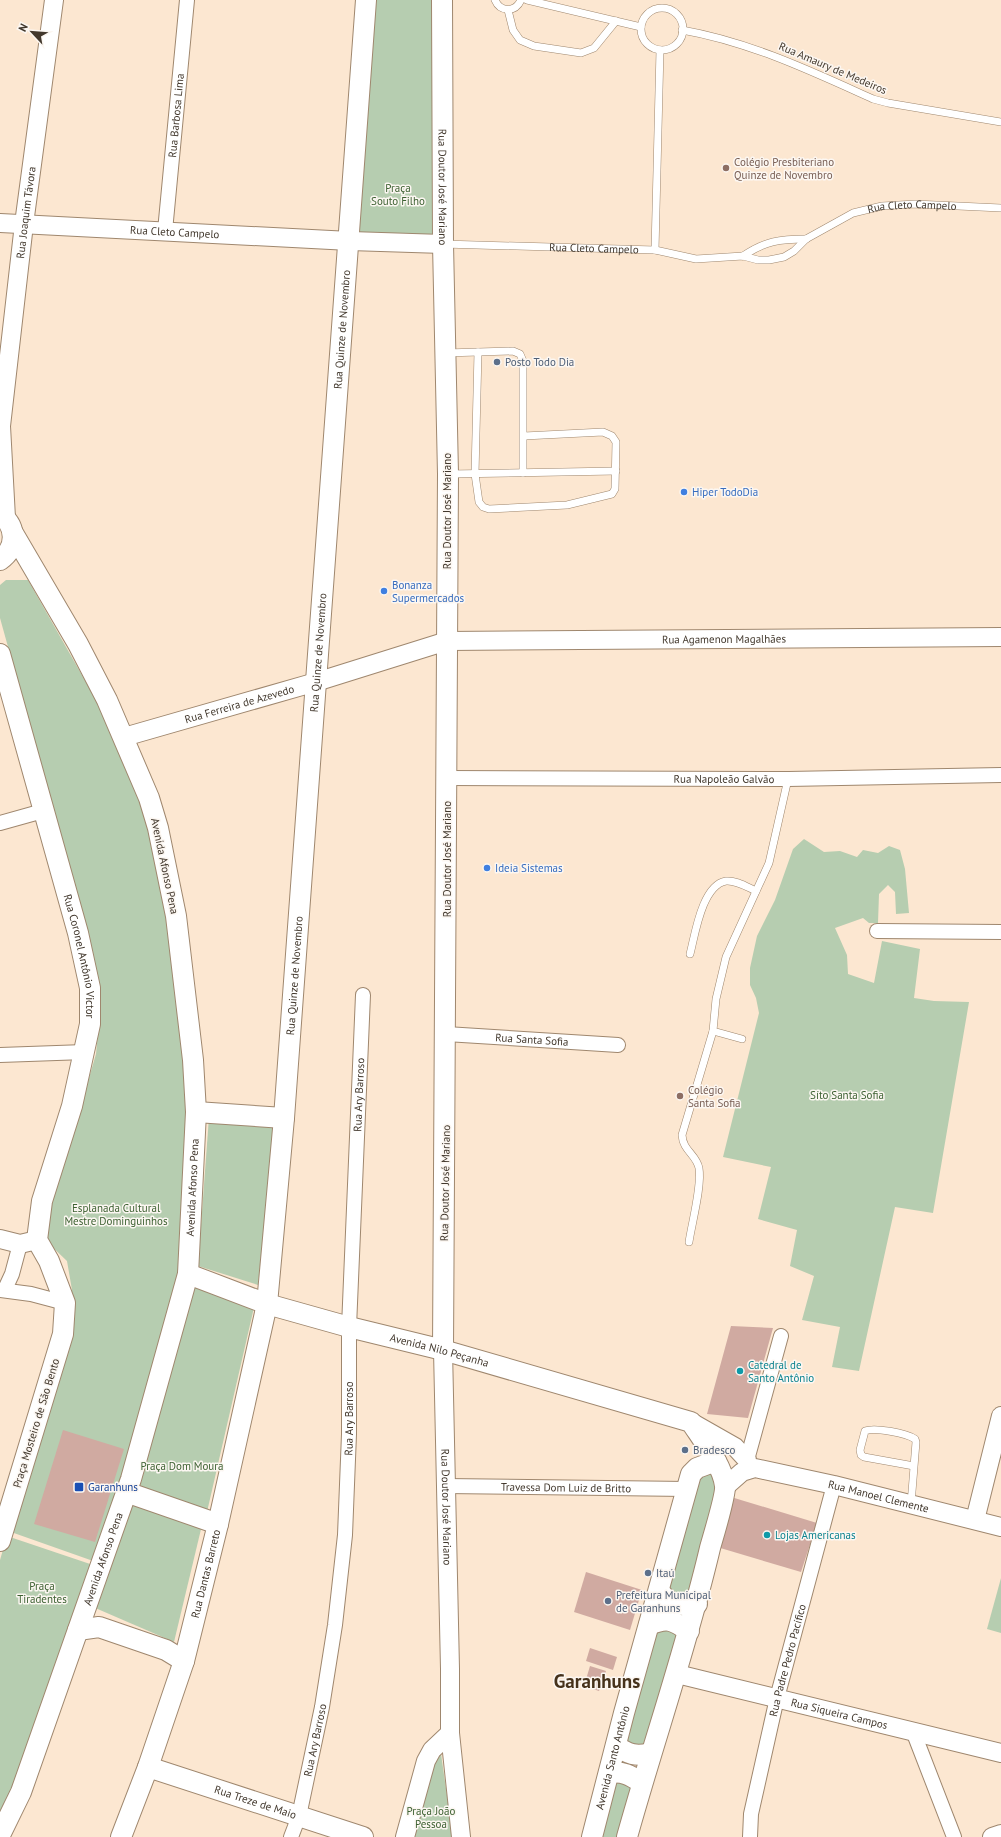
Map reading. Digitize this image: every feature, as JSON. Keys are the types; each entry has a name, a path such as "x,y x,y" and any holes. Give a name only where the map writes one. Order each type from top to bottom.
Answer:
{"main road":[{"name":"Rua Quinze de Novembro","path":"267,1304 284,1118 350,241 366,0"},
{"name":"Rua Doutor José Mariano","path":"442,0 443,244 448,474 443,1350"},
{"path":"0,560 11,549 10,527"},
{"name":"Avenida Afonso Pena","path":"0,1835 22,1792 126,1492 188,1274 196,1112 185,990 168,872 156,821 124,737 78,644 10,527"},
{"name":"Rua Coronel Antônio Victor","path":"0,654 78,933 87,970 91,1006 90,1024 85,1052 72,1106 28,1242"},
{"path":"196,1112 284,1118"},
{"path":"28,1242 49,1261 65,1303"},
{"name":"Avenida Nilo Peçanha","path":"188,1274 267,1304 348,1327 443,1350 691,1422"},
{"name":"Praça Mosteiro de São Bento","path":"0,1541 63,1334 65,1303"},
{"name":"Rua Dantas Barreto","path":"121,1837 148,1767 184,1661 218,1524 267,1304"},
{"path":"627,1837 650,1753 677,1674 697,1604 725,1487 716,1461 691,1422"},
{"name":"Avenida Santo Antônio","path":"592,1837 648,1625 659,1591 687,1489 694,1470 716,1461"},
{"path":"126,1492 218,1524"},
{"path":"659,1591 666,1600 674,1605 683,1606 697,1604"},
{"path":"648,1625 662,1620 669,1620 689,1631"},
{"path":"78,1630 99,1627 166,1650 184,1661"},
{"path":"616,1746 631,1755 639,1756 650,1753"},
{"name":"Rua Treze de Maio","path":"148,1767 363,1837"},
{"path":"609,1773 627,1773 642,1783"}],"street":[{"name":"Rua Joaquim Távora","path":"10,527 1,426 24,224 54,0"},
{"name":"Rua Barbosa Lima","path":"166,231 187,0"},
{"name":"Rua Cleto Campelo","path":"0,223 350,241 443,244"},
{"name":"Rua Agamenon Magalhães","path":"447,641 1001,637"},
{"name":"Rua Ferreira de Azevedo","path":"124,737 316,682 447,641"},
{"name":"Rua Napoleão Galvão","path":"447,778 788,779 1001,775"},
{"path":"0,823 43,811"},
{"path":"877,930 1001,932"},
{"name":"Rua Ary Barroso","path":"291,1837 299,1816 322,1707 335,1625 345,1534 349,1434 348,1327 363,994"},
{"name":"Rua Santa Sofia","path":"446,1034 618,1045"},
{"path":"0,1055 85,1052"},
{"path":"0,1239 28,1242 2,1290 65,1303"},
{"path":"725,1487 751,1464 781,1336"},
{"name":"Rua Doutor José Mariano","path":"443,1350 450,1669 449,1726 461,1837"},
{"path":"975,1520 1001,1416"},
{"path":"691,1422 735,1447 751,1464"},
{"name":"Rua Manoel Clemente","path":"716,1461 751,1464 1001,1527"},
{"name":"Rua Padre Pedro Pacífico","path":"750,1837 751,1814 777,1698 834,1484"},
{"name":"Travessa Dom Luiz de Britto","path":"445,1486 687,1489"},
{"name":"Rua Siqueira Campos","path":"677,1674 1001,1753"},
{"path":"405,1837 426,1761 449,1726"},
{"path":"913,1731 954,1837"}],"lane":[{"path":"494,0 499,7 508,10 516,7 521,0"},
{"path":"527,0 641,27"},
{"path":"656,8 663,8 675,12 682,23 682,30 681,37 673,46 660,50 648,45 644,40 641,27 645,15 656,8"},
{"path":"508,10 513,30 520,40 534,46 581,52 594,48 616,21"},
{"name":"Rua Amaury de Medeiros","path":"682,30 730,40 769,53 873,99 888,104 1001,122"},
{"path":"655,250 660,50"},
{"name":"Rua Cleto Campelo","path":"443,244 655,250 696,259 743,256 758,260 769,260 784,257 794,251 806,239 853,213 882,206 915,204 1001,208"},
{"path":"743,256 757,246 770,241 806,239"},
{"path":"445,354 513,351 520,354 523,361 523,473"},
{"path":"478,352 475,474 479,502 483,507 489,509 567,505 606,497 612,494 615,489 616,471 616,442 612,436 603,432 524,436"},
{"path":"448,474 616,471"},
{"path":"689,1242 700,1178 699,1166 683,1144 682,1135 713,1031 716,999 726,957 769,863 788,779"},
{"path":"690,954 702,908 709,894 716,886 726,881 756,891"},
{"path":"713,1031 742,1039"},
{"path":"911,1504 914,1466 915,1439 903,1434 873,1429 865,1431 860,1450 861,1455 864,1457 914,1466"}],"green space":[{"name":"Praça Souto Filho","path":"370,0 438,0 439,236 353,237"},
{"name":"Esplanada Cultural Mestre Dominguinhos","path":"6,580 28,580 112,728 149,825 166,899 188,1051 182,1271 125,1482 96,1562 11,1532 68,1334 72,1290 67,1261 44,1239 46,1198 60,1177 96,1054 101,1000 93,953 0,618 0,585"},
{"name":"Síto Santa Sofia","path":"804,839 824,852 840,851 857,857 863,850 878,853 889,846 900,850 905,869 909,913 896,914 895,892 888,885 879,894 878,923 869,923 863,918 835,928 847,955 848,974 874,983 882,941 920,949 914,998 934,1001 969,1002 933,1213 895,1207 859,1371 832,1367 840,1327 802,1320 814,1276 790,1266 797,1230 758,1219 771,1167 723,1157 759,1013 756,998 750,985 750,968 757,936 775,900 793,849"},
{"path":"209,1117 274,1127 258,1285 198,1266"},
{"name":"Praça Dom Moura","path":"193,1287 255,1303 207,1512 139,1490"},
{"path":"712,1466 720,1484 688,1599 666,1596 695,1473"},
{"path":"131,1500 202,1525 174,1642 93,1607"},
{"name":"Praça Tiradentes","path":"7,1536 96,1566 7,1807 0,1816 0,1560"},
{"path":"1001,1578 1001,1633 987,1629"},
{"path":"664,1622 678,1635 648,1744 638,1750 624,1746 652,1627"},
{"name":"Praça João Pessoa","path":"432,1753 441,1754 453,1837 406,1837"},
{"path":"622,1773 634,1790 621,1837 596,1837 612,1776"}],"building":[{"name":"Catedral de Santo Antônio","path":"731,1326 773,1328 748,1418 707,1414"},
{"name":"Garanhuns","path":"63,1430 124,1449 95,1542 34,1524"},
{"name":"Lojas Americanas","path":"731,1497 817,1523 801,1572 717,1547"},
{"name":"Prefeitura Municipal de Garanhuns","path":"586,1572 642,1590 630,1630 574,1612"},
{"path":"590,1648 617,1657 613,1670 586,1661"},
{"path":"590,1666 606,1671 599,1691 584,1686"}],"place":[{"name":"Colégio Presbiteriano Quinze de Novembro","path":"726,168"},
{"name":"Posto Todo Dia","path":"497,362"},
{"name":"Hiper TodoDia","path":"684,492"},
{"name":"Bonanza Supermercados","path":"384,591"},
{"name":"Ideia Sistemas","path":"487,868"},
{"name":"Colégio Santa Sofia","path":"680,1096"},
{"name":"Catedral de Santo Antônio","path":"740,1371"},
{"name":"Bradesco","path":"685,1450"},
{"name":"Garanhuns","path":"79,1487"},
{"name":"Lojas Americanas","path":"767,1535"},
{"name":"Itaú","path":"648,1573"},
{"name":"Prefeitura Municipal de Garanhuns","path":"608,1601"}],"district":[{"name":"Garanhuns","path":"597,1681"}]}
